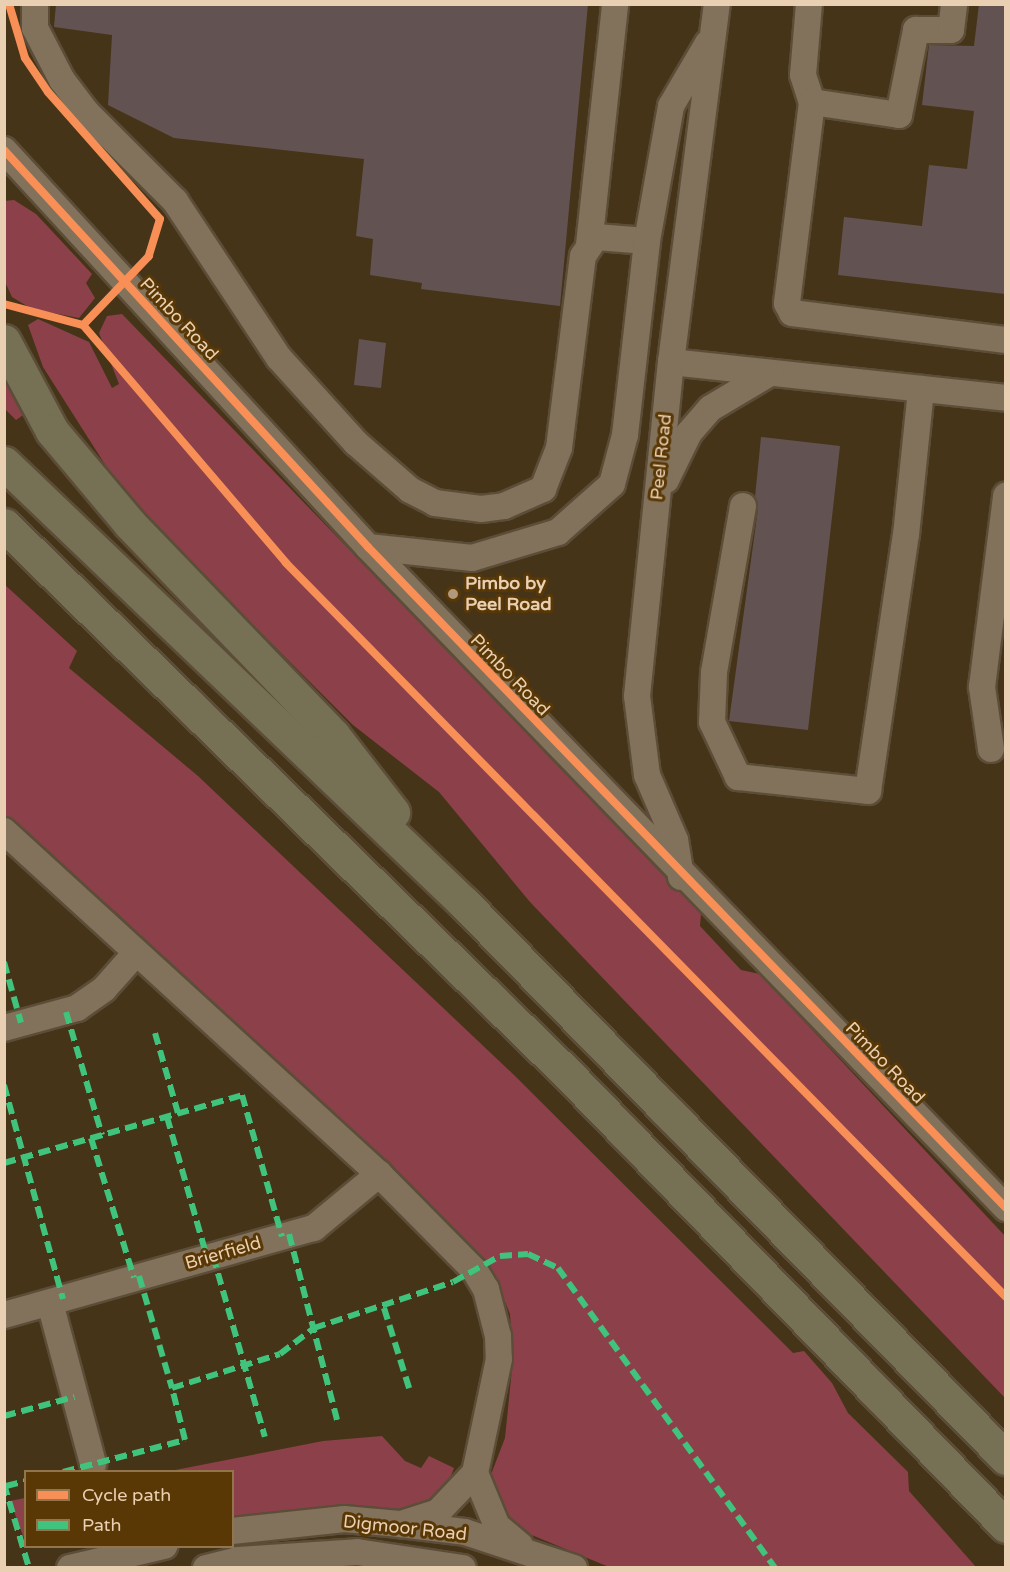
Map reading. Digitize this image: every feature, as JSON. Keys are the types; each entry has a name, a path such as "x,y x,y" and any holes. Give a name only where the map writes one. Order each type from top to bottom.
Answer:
{"highway":[{"path":"4,341 52,431 130,524 333,735 464,903"},
{"path":"4,463 464,903 1005,1458"},
{"path":"4,525 566,1072 1005,1526"}],"street":[{"path":"35,4 35,28 62,80 86,112 175,201 279,358 363,449 410,490 435,503 481,509 504,506 543,489 559,448 589,246 615,4"},
{"name":"Peel Road","path":"681,877 675,840 647,775 637,696 671,362 717,4"},
{"path":"809,4 803,75 812,102 788,303 792,313 1005,340"},
{"path":"812,102 899,115 916,30 951,30 954,4"},
{"name":"Peel Road","path":"368,547 472,558 558,532 612,484 625,435 647,241 671,106 714,33"},
{"name":"Pimbo Road","path":"4,150 368,547 681,877 1004,1207"},
{"path":"589,246 596,237 612,235 647,241"},
{"path":"671,362 921,389 1003,402"},
{"path":"654,515 672,461 689,433 738,388 771,373"},
{"path":"743,506 714,672 712,722 738,777 868,791 906,535 921,389"},
{"path":"991,750 982,687 1005,496"},
{"path":"4,831 135,954 379,1174 475,1271 494,1313 499,1359 475,1473 438,1512 400,1524"},
{"path":"4,1028 77,1008 104,989 135,954"},
{"name":"Brierfield","path":"4,1314 314,1228 338,1212 379,1174"},
{"path":"50,1303 93,1464"},
{"path":"475,1473 497,1526 525,1550"},
{"name":"Digmoor Road","path":"234,1531 344,1519 400,1524 465,1532 574,1568"},
{"path":"70,1568 155,1548"},
{"name":"Digmoor Road","path":"206,1568 238,1560 357,1552 463,1568"}],"shaded area":[{"path":"14,200 36,214 92,274 86,283 95,298 79,318 32,309 12,297 5,282 4,201"},
{"path":"122,314 701,914 700,926 741,970 760,974 1005,1236 1005,1398 530,902 439,792 353,725 164,536 113,477 43,367 28,325 38,319 89,342 112,388 119,384 99,333 107,316"},
{"path":"4,367 29,411 16,420 5,409"},
{"path":"4,584 77,651 69,668 198,776 514,1075 793,1353 804,1351 832,1383 848,1413 908,1472 909,1491 976,1567 609,1567 522,1531 503,1517 490,1477 505,1438 513,1359 510,1314 492,1270 118,914 5,817"},
{"path":"382,1436 405,1461 421,1468 429,1456 454,1468 444,1494 417,1512 234,1518 234,1470 175,1470 323,1441"},
{"path":"24,1498 24,1538 10,1501"}],"building":[{"path":"56,4 588,4 560,306 421,289 422,283 370,275 373,239 356,236 364,159 174,138 108,105 112,35 54,27"},
{"path":"979,4 1005,4 1005,294 838,275 844,217 922,226 929,165 967,169 974,111 922,105 929,45 974,46"},
{"path":"359,339 386,343 381,388 354,385"},
{"path":"761,437 840,446 808,730 729,721 758,509 755,497"}],"marked path":[{"path":"4,962 21,1023"},
{"path":"66,1012 102,1135"},
{"path":"155,1033 178,1113"},
{"path":"4,1085 63,1299"},
{"path":"4,1163 242,1095 282,1236"},
{"path":"167,1117 207,1257"},
{"path":"91,1138 134,1278"},
{"path":"289,1234 337,1420"},
{"path":"71,1470 185,1440 172,1388 280,1354 314,1328 453,1282 500,1256 528,1254 558,1268 775,1568"},
{"path":"213,1256 265,1437"},
{"path":"139,1276 172,1388"},
{"path":"384,1308 410,1391"},
{"path":"4,1416 74,1397"},
{"path":"6,1486 24,1482"},
{"path":"4,1484 29,1568"}],"cycle path":[{"path":"9,4 25,58 48,92 160,219 149,256 83,325"},
{"path":"4,150 368,547 1006,1208"},
{"path":"4,304 83,325 286,563 1006,1297"}],"place":[{"name":"Pimbo by Peel Road","path":"453,594"}]}
